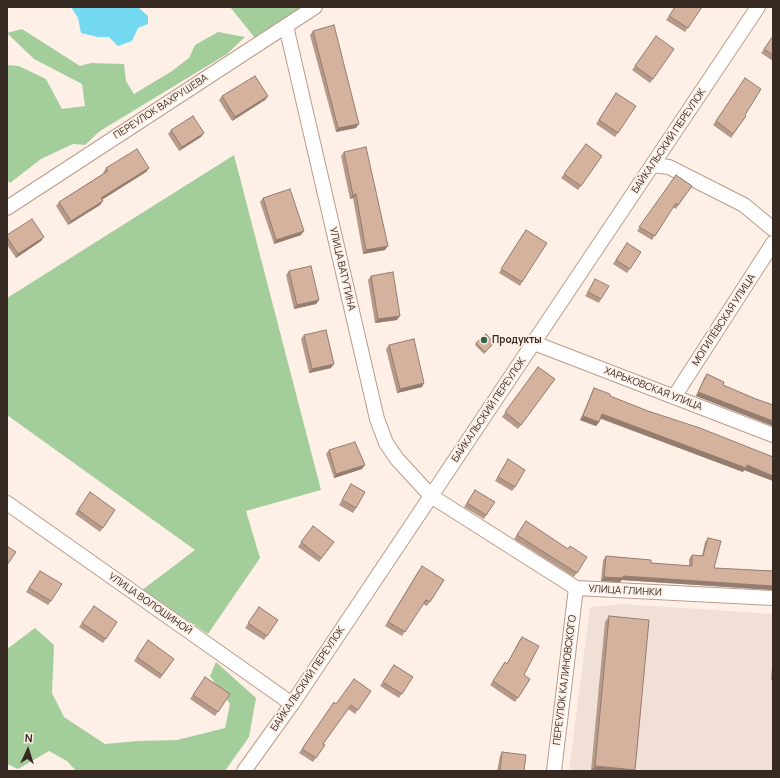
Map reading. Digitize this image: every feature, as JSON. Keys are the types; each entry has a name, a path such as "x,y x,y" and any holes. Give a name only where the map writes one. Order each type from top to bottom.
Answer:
{"street":[{"name":"ПЕРЕУЛОК ВАХРУШЕВА","path":"7,208 315,7"},
{"name":"БАЙКАЛЬСКИЙ ПЕРЕУЛОК","path":"244,771 292,704 758,7"},
{"name":"УЛИЦА ВАТУТИНА","path":"286,26 378,419 386,443 397,459 431,496"},
{"path":"652,165 669,167 694,178 744,205 773,229"},
{"name":"МОГИЛЁВСКАЯ УЛИЦА","path":"674,397 773,243"},
{"name":"ХАРЬКОВСКАЯ УЛИЦА","path":"534,343 773,435"},
{"name":"УЛИЦА ГЛИНКИ","path":"431,496 576,588 773,598"},
{"name":"УЛИЦА ВОЛОШИНОЙ","path":"7,503 292,704"},
{"name":"ПЕРЕУЛОК КАЛИНОВСКОГО","path":"554,771 576,588"}],"shaded area":[{"path":"623,604 773,614 773,771 569,771 590,607"}],"green space":[{"path":"230,7 303,7 255,38"},
{"path":"22,29 80,66 91,63 124,64 126,81 134,94 172,71 189,58 195,45 218,32 245,37 227,54 100,131 85,145 73,144 41,159 10,183 7,180 7,65 19,66 46,79 62,109 85,106 82,84 34,59 7,33"},
{"path":"234,155 321,490 246,511 260,558 208,634 142,590 195,550 7,415 7,298"},
{"path":"35,628 54,645 52,693 64,717 105,744 137,741 177,740 225,728 230,704 210,676 216,662 256,698 249,737 225,771 76,771 67,761 49,751 18,769 7,764 7,649"}],"water":[{"path":"71,7 138,7 148,16 148,24 138,28 132,41 118,46 109,37 98,37 81,33 78,18"}],"building":[{"path":"675,7 702,7 688,28 669,16"},
{"path":"334,25 359,124 338,128 313,31"},
{"path":"656,36 674,49 653,79 635,66"},
{"path":"773,36 773,55 764,49"},
{"path":"255,76 268,96 235,117 222,96"},
{"path":"745,78 761,89 745,115 746,116 733,134 716,121"},
{"path":"616,93 636,106 618,133 599,120"},
{"path":"193,116 204,133 182,147 171,130"},
{"path":"586,144 602,156 581,186 564,174"},
{"path":"366,147 388,246 366,250 356,194 353,195 344,152"},
{"path":"137,149 149,168 101,198 103,201 71,221 59,202 108,171 106,168"},
{"path":"676,175 692,186 678,205 676,203 655,236 639,227"},
{"path":"290,189 304,231 276,240 263,198"},
{"path":"32,219 44,237 18,254 7,235"},
{"path":"526,230 547,243 522,282 501,269"},
{"path":"627,243 641,252 630,269 616,260"},
{"path":"311,266 319,300 297,305 289,271"},
{"path":"393,272 400,316 378,319 371,276"},
{"path":"595,279 609,286 601,299 588,292"},
{"path":"326,330 334,364 312,369 304,335"},
{"name":"Продукты","path":"486,334 494,343 485,352 476,343"},
{"path":"414,339 424,383 400,389 389,345"},
{"path":"538,367 555,379 521,425 505,412"},
{"path":"707,374 724,382 723,385 773,405 773,421 698,392"},
{"path":"594,388 648,411 700,428 773,457 773,476 747,465 746,468 602,414 599,422 583,416"},
{"path":"355,442 365,465 336,474 329,450"},
{"path":"508,459 525,470 515,487 498,477"},
{"path":"351,484 365,492 356,508 342,500"},
{"path":"475,490 495,502 486,515 467,503"},
{"path":"90,492 115,510 103,528 78,510"},
{"path":"526,521 568,549 570,546 587,557 577,573 517,535"},
{"path":"313,526 334,542 321,558 301,542"},
{"path":"708,538 721,541 714,568 773,571 773,586 623,576 623,578 604,577 606,556 651,560 651,563 692,566 692,555 703,556"},
{"path":"7,546 16,552 7,565"},
{"path":"422,566 444,580 430,602 426,600 405,632 388,622"},
{"path":"40,571 62,584 51,601 29,588"},
{"path":"94,606 117,622 106,639 82,623"},
{"path":"259,607 278,620 267,636 248,623"},
{"path":"609,616 649,620 635,770 595,766"},
{"path":"522,637 539,646 524,675 530,679 518,698 493,681 505,662 507,664"},
{"path":"148,640 174,659 162,675 137,657"},
{"path":"394,665 413,677 402,694 383,682"},
{"path":"205,677 230,694 218,712 193,695"},
{"path":"354,679 371,691 358,710 351,705 323,744 325,745 316,758 302,749 334,702 336,704"},
{"path":"502,752 526,755 524,771 500,771"}],"place":[{"name":"Продукты","path":"484,340"}]}
